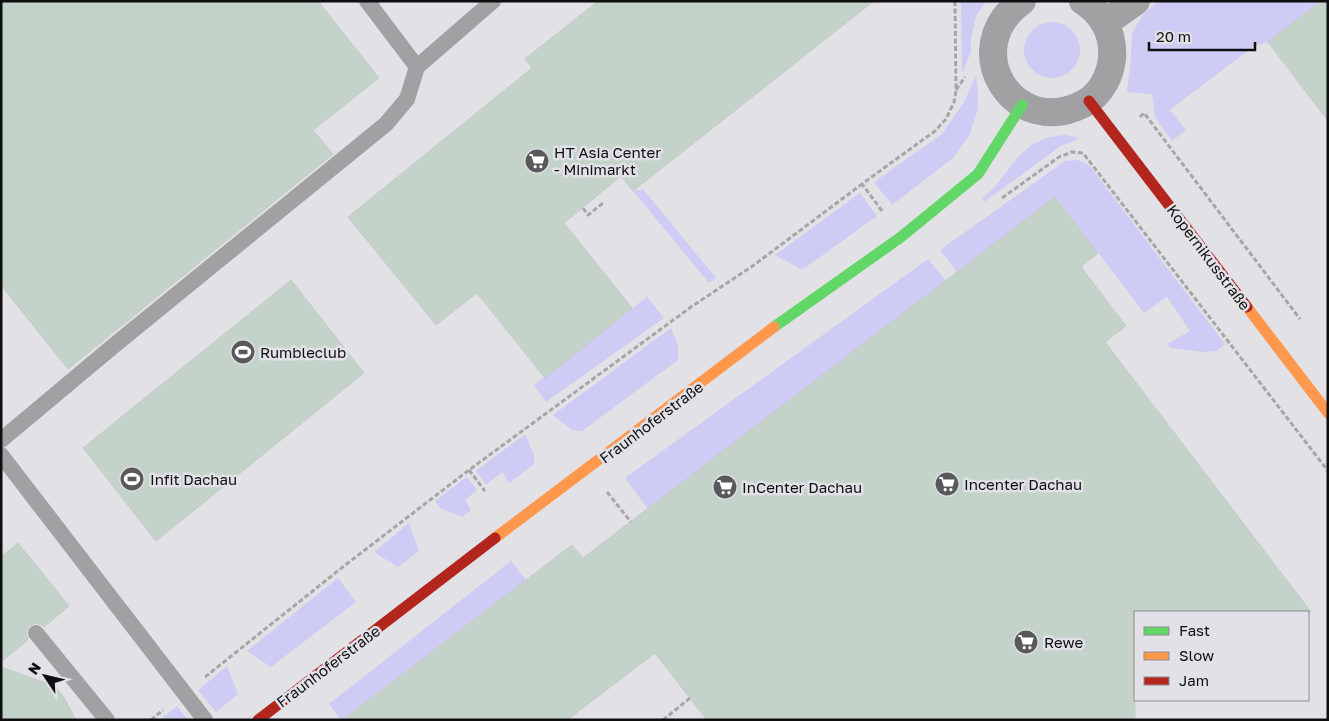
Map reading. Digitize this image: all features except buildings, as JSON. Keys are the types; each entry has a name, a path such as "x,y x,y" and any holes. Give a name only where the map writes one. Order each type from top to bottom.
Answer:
{"street":[{"path":"1022,1 1012,8 1002,21 995,36 992,51 994,67 1000,82 1009,95 1022,105 1038,111 1056,113 1073,109 1088,101 1099,91 1107,79 1111,65 1113,51 1105,23 1093,8 1083,1"},
{"path":"1105,23 1136,1"},
{"name":"Kopernikusstraße","path":"1088,101 1328,413"},
{"name":"Fraunhoferstraße","path":"258,720 529,512 790,316 901,237 978,174 1022,105"}],"lane":[{"path":"367,1 417,66"},
{"path":"1,440 386,124 407,99 417,66 493,1"},
{"path":"1,455 205,720"},
{"path":"36,633 107,720"}],"path":[{"path":"151,720 344,566 469,470 935,131 946,119 954,102 956,91 955,1"},
{"path":"996,202 1059,157 1072,152 1083,153 1328,471"},
{"path":"862,184 901,237"},
{"path":"582,208 588,215 603,203"},
{"path":"469,470 485,491"},
{"path":"602,486 631,522"},
{"path":"663,720 690,698"}],"shaded area":[{"path":"961,1 986,1 976,16 971,39 971,52 962,73"},
{"path":"1159,1 1321,1 1268,42 1254,46 1170,110 1186,130 1172,141 1155,117 1152,94 1127,92 1132,33 1145,12"},
{"path":"1052,22 1063,24 1072,30 1078,39 1080,50 1078,61 1072,70 1063,76 1052,78 1041,76 1032,70 1026,61 1024,50 1026,39 1032,30 1041,24"},
{"path":"976,76 978,109 969,136 953,158 892,205 874,182 942,134 964,102"},
{"path":"1065,135 1079,138 1061,146 984,202 982,198 993,189 1019,156 1031,145 1049,137"},
{"path":"1078,160 1089,165 1225,344 1217,351 1203,352 1171,348 1167,344 1190,331 1167,297 1144,313 1056,197 957,272 940,250 1065,161"},
{"path":"643,189 716,278 709,283 633,191"},
{"path":"860,193 877,216 802,270 775,255"},
{"path":"928,259 946,281 648,509 625,478"},
{"path":"647,297 664,318 546,402 534,385"},
{"path":"671,328 678,346 678,360 582,431 572,430 553,415"},
{"path":"525,434 534,455 534,464 509,483 502,472 486,485 476,471"},
{"path":"467,477 477,490 465,500 471,510 462,517 440,508 435,501"},
{"path":"409,523 419,551 398,567 374,552"},
{"path":"511,561 526,580 341,720 329,704"},
{"path":"338,578 356,602 271,667 247,651"},
{"path":"227,666 238,694 216,712 198,690"},
{"path":"177,706 188,720 160,720"}],"traffic: fast":[{"path":"774,327 901,237 978,174 1022,105"}],"traffic: slow":[{"path":"1247,307 1328,413"},
{"path":"495,538 774,327"}],"traffic: jam":[{"path":"1089,101 1247,307"},
{"path":"258,720 495,538"}],"place":[{"name":"HT Asia Center - Minimarkt","path":"537,161"},
{"name":"Rumbleclub","path":"243,352"},
{"name":"Infit Dachau","path":"132,479"},
{"name":"Incenter Dachau","path":"947,484"},
{"name":"InCenter Dachau","path":"725,487"},
{"name":"Rewe","path":"1026,642"}]}
